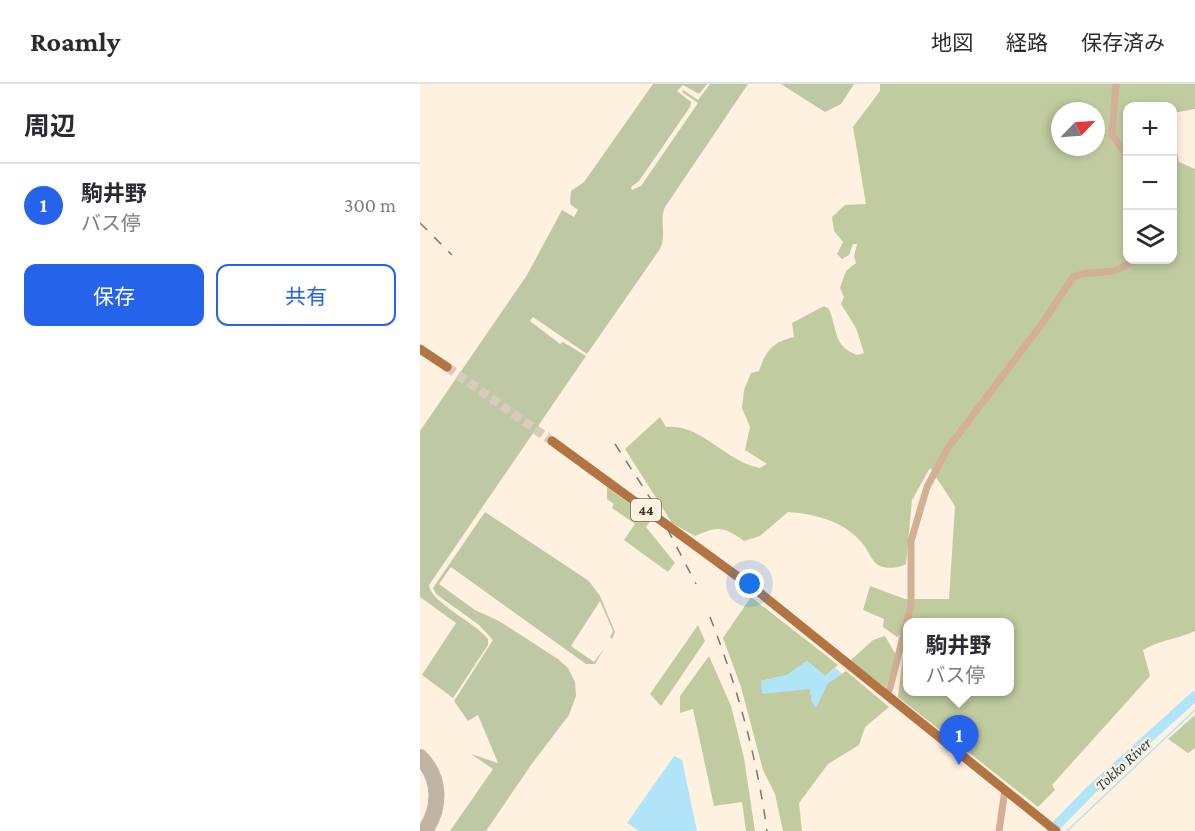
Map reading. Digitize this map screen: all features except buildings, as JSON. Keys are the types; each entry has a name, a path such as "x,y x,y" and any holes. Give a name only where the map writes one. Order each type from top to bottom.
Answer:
{"main road":[{"path":"420,349 447,367"},
{"name":"44","path":"552,441 741,579"},
{"path":"760,593 1056,831"}],"street":[{"path":"1116,84 1112,135 1127,156"},
{"path":"908,618 911,605 911,541 918,509 948,448 1044,321 1073,277 1114,271 1129,264"},
{"path":"886,696 903,637"},
{"path":"999,831 1005,790"}],"green space":[{"path":"653,84 707,84 699,94 683,85 677,91 691,102 690,107 639,181 631,187 632,190 641,186 698,103 682,92 683,90 698,100 710,84 748,84 665,207 660,249 587,354 533,317 530,321 560,344 563,342 586,356 429,585 431,592 437,598 488,639 488,645 453,698 422,675 456,623 420,597 420,431 527,275 562,210 574,217 578,210 570,204 571,191 584,182"},
{"path":"781,84 854,84 841,104 825,112"},
{"path":"880,84 1195,84 1195,109 1177,112 1177,102 1123,102 1123,264 1177,264 1177,153 1179,162 1195,169 1195,631 1143,650 1150,676 1052,785 1055,790 1038,807 898,697 903,656 903,696 1014,696 1014,618 903,618 903,634 897,637 883,627 884,619 863,610 870,586 905,599 949,599 955,506 930,468 912,500 906,564 889,568 877,564 863,544 838,524 809,515 788,512 760,536 744,541 731,532 720,529 709,530 695,536 672,523 625,449 660,417 666,427 691,431 747,464 760,468 767,464 745,450 750,427 742,408 744,390 751,373 759,371 771,348 781,341 794,337 792,323 824,306 829,309 837,337 844,347 857,355 864,353 856,328 841,304 844,297 840,288 846,271 856,263 854,256 857,244 853,244 849,255 842,259 837,254 843,242 834,231 832,217 845,205 866,204 853,127 880,91"},
{"path":"607,487 651,520 646,527 675,563 668,572 624,540 635,524 612,508 614,504 607,499"},
{"path":"485,512 589,581 600,596 615,632 612,639 610,637 613,631 600,601 571,646 594,662 604,649 595,664 586,664 451,567 439,584 475,610 499,621 558,659 568,668 575,682 576,696 569,715 531,765 486,831 450,831 493,769 471,754 498,763 478,715 468,721 454,701 493,640 479,625 436,594 433,588"},
{"path":"751,597 838,665 825,676 807,661 787,675 761,681 810,689 812,702 828,683 846,671 889,707 865,727 859,745 828,764 799,803 802,831 783,831 775,794 763,770 741,687 723,638"},
{"path":"698,625 705,641 661,706 650,694"},
{"path":"885,636 896,655 886,688 850,661 873,640"},
{"path":"709,656 731,706 744,758 755,831 746,831 742,802 714,806 693,709 680,713 680,696"},
{"path":"1195,715 1195,748 1188,753 1168,739"}],"water":[{"path":"807,661 825,676 835,668 842,674 828,683 816,708 812,702 810,689 762,694 761,681 787,675"},
{"path":"674,756 682,760 697,831 639,831 627,823"}],"waterway":[{"name":"Tokko River","path":"1051,831 1090,791 1195,696"},
{"path":"1067,831 1195,710"}],"taxiway":[{"path":"420,757 432,774 436,793 434,812 425,831"}],"tunnel":[{"path":"447,367 552,441"},
{"path":"741,579 760,593"}],"railway":[{"path":"420,223 452,255"},
{"path":"615,444 656,507 696,584"},
{"path":"710,617 745,722 758,776 767,831"}],"place":[{"name":"駒井野","path":"959,765"}]}
